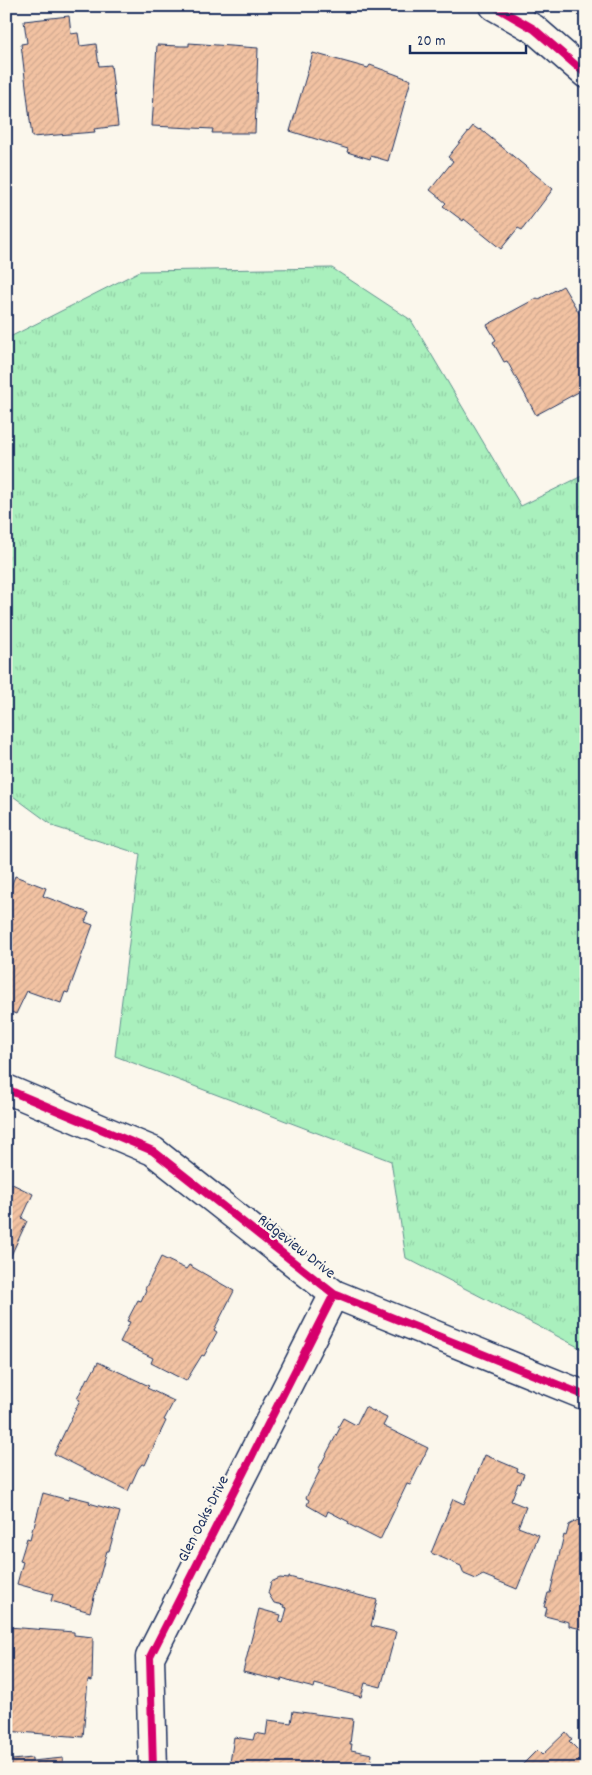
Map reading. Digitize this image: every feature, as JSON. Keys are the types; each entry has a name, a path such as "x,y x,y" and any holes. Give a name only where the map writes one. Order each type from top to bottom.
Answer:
{"street":[{"path":"494,6 534,29 586,74"},
{"name":"Ridgeview Drive","path":"6,1089 153,1151 334,1294 586,1396"},
{"name":"Glen Oaks Drive","path":"153,1769 150,1657 334,1294"}],"green space":[{"path":"332,268 411,320 521,506 586,474 586,1351 406,1258 391,1161 115,1056 140,854 55,827 6,791 6,339 140,271"}],"building":[{"path":"69,16 71,34 78,33 80,46 96,44 99,66 111,65 118,126 94,129 95,132 32,137 21,44 27,43 24,21"},
{"path":"189,43 258,48 255,133 212,133 213,129 152,126 157,45 189,46"},
{"path":"313,53 368,68 370,65 411,80 388,161 371,156 370,159 347,152 348,149 290,131"},
{"path":"473,126 480,129 553,189 522,230 518,228 501,249 464,219 463,221 443,206 446,203 430,190 453,161 448,157"},
{"path":"563,286 585,323 581,326 586,334 586,388 536,415 507,361 504,362 493,342 496,340 487,325"},
{"path":"15,876 46,888 43,896 89,913 85,922 93,925 68,993 65,992 61,1003 27,991 16,1014 6,1010 6,893 8,894"},
{"path":"6,1181 33,1194 22,1218 27,1221 6,1266"},
{"path":"161,1257 186,1269 189,1265 234,1291 214,1330 217,1332 204,1356 202,1355 186,1381 151,1363 153,1358 120,1342 130,1322 127,1321 138,1300 141,1301"},
{"path":"98,1362 149,1386 147,1388 174,1401 145,1465 142,1464 138,1469 128,1491 54,1454 80,1400 77,1399 87,1378 89,1379"},
{"path":"365,1407 387,1418 383,1426 428,1448 410,1485 407,1484 380,1540 348,1524 349,1522 328,1511 326,1516 307,1505 309,1500 306,1498 343,1418 356,1425"},
{"path":"485,1455 518,1469 517,1471 524,1474 520,1484 518,1483 511,1501 526,1507 518,1527 539,1535 517,1589 483,1575 476,1579 464,1574 461,1566 431,1553 453,1499 464,1504"},
{"path":"43,1493 68,1500 70,1496 120,1512 90,1612 51,1601 53,1594 17,1584 23,1562 20,1561 27,1538 30,1539"},
{"path":"578,1520 586,1523 586,1630 569,1626 569,1622 545,1616 547,1608 544,1607 548,1593 550,1593 564,1535 566,1536 569,1525"},
{"path":"289,1577 377,1600 371,1626 396,1632 381,1687 365,1683 361,1697 315,1684 314,1688 282,1678 281,1681 243,1672 259,1609 281,1615 279,1622 283,1623 287,1608 283,1607 284,1605 274,1603 268,1593 271,1582 280,1578 289,1579"},
{"path":"8,1627 74,1632 74,1635 93,1637 92,1681 88,1680 83,1737 6,1731 6,1630"},
{"path":"293,1711 353,1719 351,1750 372,1754 370,1769 229,1769 234,1737 253,1740 255,1733 266,1735 268,1720 291,1723"},
{"path":"566,1732 572,1739 569,1741 586,1758 586,1769 518,1769 537,1750 542,1755"},
{"path":"32,1758 32,1761 63,1758 64,1769 6,1769 6,1764 12,1764 12,1760"}],"cycle path":[{"path":"494,6 534,29 586,74"},
{"path":"6,1089 153,1151 334,1294 586,1396"},
{"path":"153,1769 150,1657 334,1294"}]}
